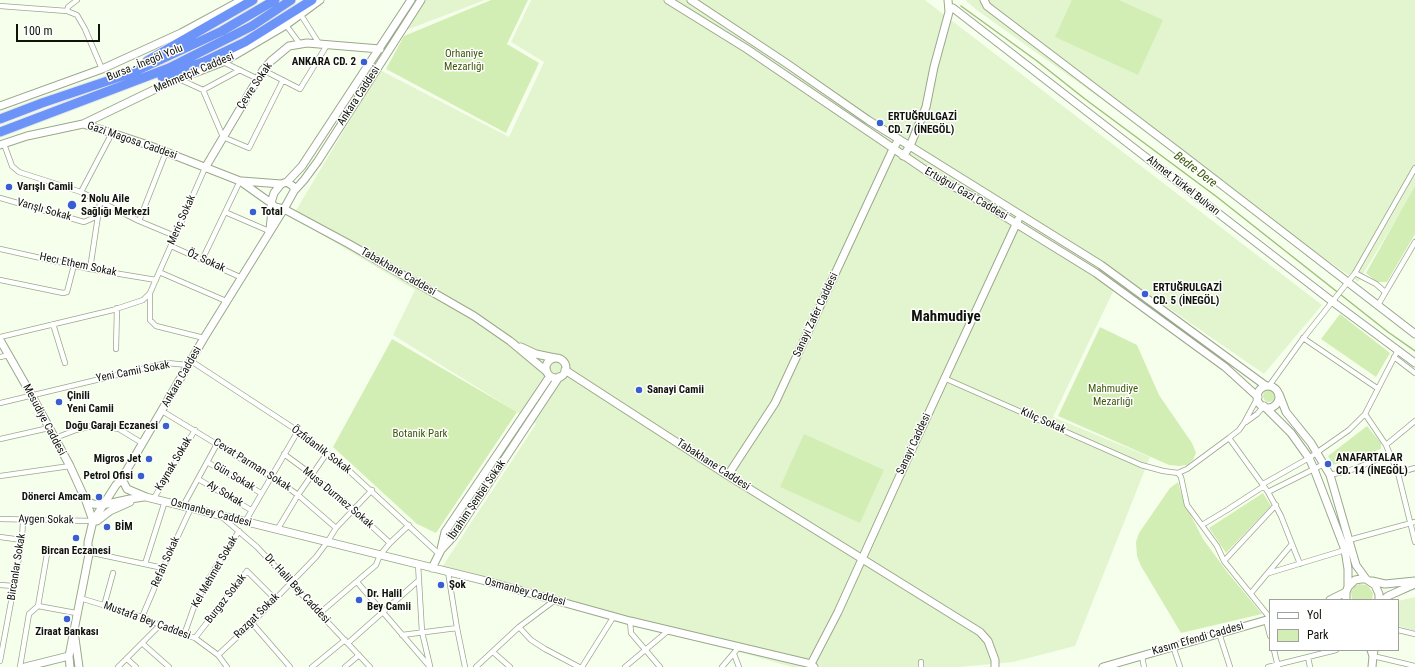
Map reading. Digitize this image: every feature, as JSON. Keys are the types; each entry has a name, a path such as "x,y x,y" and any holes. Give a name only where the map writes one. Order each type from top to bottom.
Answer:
{"highway":[{"path":"107,82 253,0"},
{"name":"Bursa - İnegöl Yolu","path":"0,119 134,72 222,30 275,0"},
{"name":"Bursa - İnegöl Yolu","path":"0,132 169,68 252,26 291,0"},
{"path":"139,80 163,77 203,62 245,42 312,0"}],"street":[{"path":"67,9 69,0"},
{"path":"67,9 78,0"},
{"name":"Mehmetçik Caddesi","path":"83,124 166,84 223,62 301,15 320,0"},
{"path":"397,24 405,0"},
{"name":"Ankara Caddesi","path":"269,231 274,193 302,166 397,24 411,0"},
{"name":"Ankara Caddesi","path":"72,655 76,613 88,552 88,542 95,521 106,507 116,485 122,478 162,411 240,277 294,191 318,161 422,0"},
{"name":"Ertuğrul Gazi Caddesi","path":"668,0 747,49 934,176 973,197 1096,273 1225,367 1258,398"},
{"name":"Ertuğrul Gazi Caddesi","path":"691,0 899,139 1101,265 1268,386"},
{"path":"903,156 910,146 926,108 948,5 955,0"},
{"path":"984,0 987,6 1415,334"},
{"path":"2,103 102,69 181,33 237,1"},
{"name":"Ahmet Türkel Bulvarı","path":"948,5 1415,363"},
{"path":"0,6 67,9 77,15 85,29 102,69"},
{"path":"263,70 300,89 323,45 301,15"},
{"path":"286,24 300,44"},
{"name":"Çevre Sokak","path":"205,168 263,70 289,46 307,43 380,49"},
{"path":"223,62 258,79"},
{"path":"203,90 240,70"},
{"path":"179,79 203,90 223,137 249,148 283,80"},
{"name":"Gazi Magosa Caddesi","path":"2,145 27,136 83,124 166,152 240,181"},
{"path":"81,192 112,133"},
{"name":"Sanayi Zafer Caddesi","path":"728,475 775,403 899,139"},
{"path":"2,145 12,166 19,172 81,192 175,236"},
{"path":"139,220 166,152"},
{"name":"Meriç Sokak","path":"150,293 205,168"},
{"path":"1244,423 1258,398 1261,389 1268,386 1303,338 1355,274 1415,168"},
{"path":"202,260 240,181 284,183 294,187 294,191"},
{"name":"Tabakhane Caddesi","path":"240,181 272,203 275,207 284,209 356,248 474,316 510,341"},
{"name":"Varışlı Sokak","path":"0,198 84,222 98,216"},
{"path":"90,268 100,202"},
{"path":"225,212 269,231"},
{"name":"Sanayi Caddesi","path":"813,666 902,468 1021,215"},
{"path":"1378,305 1415,242"},
{"name":"Öz Sokak","path":"171,246 240,277"},
{"name":"Hecı Ethem Sokak","path":"0,249 74,265 156,280"},
{"path":"0,280 63,293 67,292 74,265"},
{"path":"159,272 226,301"},
{"path":"1355,274 1376,284 1385,292"},
{"path":"0,339 117,308 143,300 150,293"},
{"path":"150,293 150,320 156,326 204,338"},
{"path":"116,349 117,308"},
{"path":"53,324 65,363"},
{"path":"1303,338 1377,388"},
{"name":"Mesudiye Caddesi","path":"0,339 70,466 95,521"},
{"path":"510,341 536,354 557,358 563,361 565,370 560,377 553,378 510,341"},
{"path":"1202,525 1317,453 1350,430 1365,414 1377,388 1398,350"},
{"path":"0,357 8,355"},
{"path":"1394,357 1415,373"},
{"path":"548,374 546,367 548,362 557,358"},
{"name":"Yeni Camii Sokak","path":"0,403 167,363 190,363"},
{"name":"Özfidanlık Sokak","path":"190,363 298,431 328,453 372,490 440,552"},
{"name":"Tabakhane Caddesi","path":"565,370 728,475 980,632 988,641 995,663"},
{"name":"İbrahim Şenbel Sokak","path":"440,552 445,532 548,374"},
{"name":"İbrahim Şenbel Sokak","path":"440,552 453,537 560,377"},
{"name":"Kılıç Sokak","path":"944,378 1141,464 1163,471 1178,473"},
{"path":"1268,386 1275,388 1286,412 1317,453 1330,475 1356,566 1378,589 1379,599"},
{"path":"1264,406 1270,407 1276,404 1279,397 1278,394"},
{"path":"1258,398 1259,403 1264,406 1291,433 1309,458 1314,469 1345,550 1348,569 1346,593"},
{"path":"1264,406 1229,438 1187,470 1178,473 1181,477 1187,505 1217,546 1224,561 1251,593 1269,619"},
{"name":"Cevat Parman Sokak","path":"162,411 271,476 298,495 336,528"},
{"path":"1365,414 1386,444 1398,473 1413,523 1415,542"},
{"path":"1386,444 1415,421"},
{"path":"55,438 76,430 96,425 119,429 142,443"},
{"path":"0,440 49,428"},
{"name":"Kaynak Sokak","path":"154,498 195,430"},
{"path":"245,522 298,431"},
{"path":"1229,438 1264,485 1276,505 1300,564"},
{"path":"183,506 217,444"},
{"path":"277,530 311,474 328,453"},
{"name":"Musa Durmez Sokak","path":"284,454 354,509 390,543"},
{"path":"1330,475 1354,469 1390,454"},
{"name":"Gün Sokak","path":"207,462 261,493"},
{"path":"1268,492 1324,464"},
{"path":"490,465 498,470"},
{"path":"0,476 70,466"},
{"path":"1398,473 1415,468"},
{"path":"122,478 127,489 142,497"},
{"name":"Ay Sokak","path":"198,479 252,510"},
{"name":"Razgat Sokak","path":"218,655 252,623 316,557 336,528 372,490"},
{"path":"86,501 106,507 142,497"},
{"name":"Osmanbey Caddesi","path":"142,497 154,498 220,516 328,541 630,621 813,666"},
{"path":"145,564 165,501"},
{"path":"1224,561 1276,505"},
{"name":"Refah Sokak","path":"142,618 191,508"},
{"name":"Dr. Halil Bey Caddesi","path":"220,516 257,547 370,667"},
{"name":"Aygen Sokak","path":"0,518 23,520 95,521"},
{"name":"Bircanlar Sokak","path":"0,661 22,540 23,520"},
{"path":"1349,540 1413,523"},
{"path":"320,613 376,565 380,555 409,525"},
{"name":"Kel Mehmet Sokak","path":"184,635 198,599 217,564 239,531"},
{"path":"0,537 22,540"},
{"path":"1251,593 1292,544"},
{"path":"1269,573 1345,550"},
{"path":"88,552 163,568"},
{"path":"432,568 440,552"},
{"path":"20,667 29,614 38,606 47,554"},
{"path":"418,564 422,632 430,667"},
{"name":"Burgaz Sokak","path":"195,638 247,571 275,599"},
{"path":"448,572 457,628 466,667"},
{"path":"104,606 113,573"},
{"path":"312,667 382,612 419,580"},
{"path":"1332,599 1346,593 1355,580 1369,580 1385,584 1415,582"},
{"path":"357,582 430,667"},
{"path":"1385,599 1415,582"},
{"path":"0,585 14,586"},
{"name":"Mustafa Bey Caddesi","path":"80,598 142,618 195,638 218,655 227,667"},
{"path":"476,667 520,627 555,600"},
{"path":"38,606 76,613"},
{"path":"520,627 531,640 581,667 614,616"},
{"name":"Kasım Efendi Caddesi","path":"1103,667 1269,619"},
{"path":"630,621 631,633 660,667"},
{"path":"252,623 290,667"},
{"path":"118,667 143,644 160,625"},
{"path":"402,635 457,628"},
{"path":"625,667 669,630"},
{"path":"1399,630 1415,634"},
{"path":"1219,633 1230,667"},
{"path":"143,644 169,667"},
{"path":"1173,646 1180,667"},
{"path":"722,667 739,647"},
{"path":"1274,651 1278,666"},
{"path":"1268,667 1278,666 1332,651"},
{"path":"493,652 510,667"},
{"path":"1372,667 1373,652 1415,666"},
{"path":"734,654 739,667"},
{"path":"27,667 72,655"},
{"path":"70,667 72,655"},
{"path":"72,655 79,667"},
{"path":"345,667 359,655"},
{"path":"1142,656 1144,667"},
{"path":"1308,657 1310,667"},
{"path":"127,658 136,667"}],"shaded area":[{"path":"425,0 485,0 404,31"},
{"path":"531,0 925,0 1322,305 1264,374 1121,275 1053,417 1150,457 1075,646 1013,662 960,667 792,667 442,567 536,424 393,335 415,290 292,217 380,70 509,137 544,62 511,42"},
{"path":"965,0 1415,0 1415,189 1358,282 978,11"},
{"path":"1415,597 1415,631 1399,626 1399,601"}],"green space":[{"name":"Orhaniye Mezarlığı","path":"491,0 528,0 507,44 539,63 506,133 386,69 404,36"},
{"path":"1072,0 1119,0 1163,20 1138,75 1055,37"},
{"path":"1415,186 1415,234 1387,282 1377,282 1366,273"},
{"path":"1340,314 1390,353 1376,377 1321,339"},
{"name":"Mahmudiye Mezarlığı","path":"1100,327 1137,345 1159,395 1192,443 1196,453 1193,460 1187,465 1169,465 1058,416"},
{"name":"Botanik Park","path":"392,339 517,412 436,533 417,524 333,447"},
{"path":"1267,390 1271,390 1275,396 1271,402 1267,402 1263,398 1263,394"},
{"path":"1367,426 1381,443 1381,449 1333,465 1328,456"},
{"path":"804,434 884,470 860,523 780,487"},
{"path":"1178,482 1186,506 1203,539 1228,573 1262,614 1181,633 1141,566 1137,556 1136,542 1139,533 1170,488"},
{"path":"1263,493 1271,506 1226,553 1209,528"},
{"path":"1359,584 1369,587 1373,593 1372,599 1352,599 1351,592 1355,586"}],"waterway":[{"name":"Bedre Dere","path":"961,6 1037,61 1085,99 1217,197 1388,332 1415,351"}],"place":[{"name":"ANKARA CD. 2","path":"364,62"},
{"name":"ERTUĞRULGAZİ CD. 7 (İNEGÖL)","path":"880,123"},
{"name":"Varışlı Camii","path":"9,187"},
{"name":"2 Nolu Aile Sağlığı Merkezi","path":"72,205"},
{"name":"Total","path":"253,212"},
{"name":"ERTUĞRULGAZİ CD. 5 (İNEGÖL)","path":"1145,294"},
{"name":"Sanayi Camii","path":"639,390"},
{"name":"Çinili Yeni Camii","path":"59,402"},
{"name":"Doğu Garajı Eczanesi","path":"166,426"},
{"name":"Migros Jet","path":"149,459"},
{"name":"ANAFARTALAR CD. 14 (İNEGÖL)","path":"1328,464"},
{"name":"Petrol Ofisi","path":"141,476"},
{"name":"Dönerci Amcam","path":"99,497"},
{"name":"BİM","path":"107,527"},
{"name":"Bircan Eczanesi","path":"76,538"},
{"name":"Şok","path":"441,585"},
{"name":"Dr. Halil Bey Camii","path":"359,600"},
{"name":"Ziraat Bankası","path":"67,619"}],"district":[{"name":"Mahmudiye","path":"946,317"}]}
